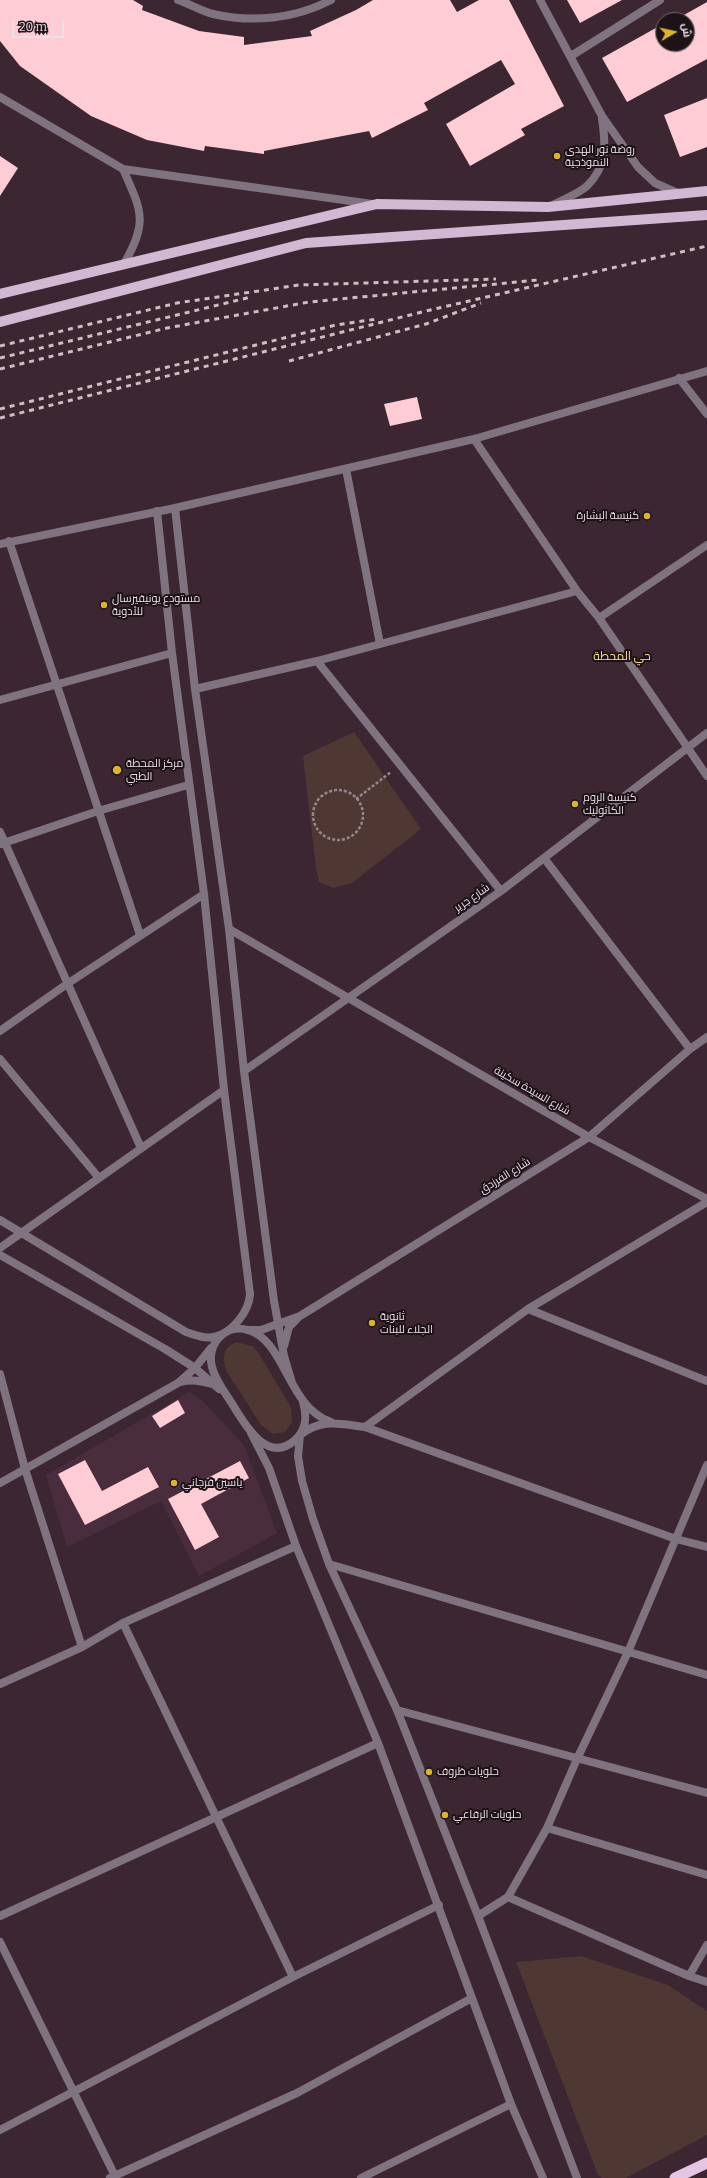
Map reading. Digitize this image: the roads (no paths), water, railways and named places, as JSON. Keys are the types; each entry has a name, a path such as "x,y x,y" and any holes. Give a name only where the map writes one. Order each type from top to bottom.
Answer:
{"highway":[{"path":"675,2178 707,2163"}],"main road":[{"path":"0,294 377,204 548,208 683,195 707,191"},
{"path":"0,322 306,243 707,215"}],"street":[{"path":"178,0 212,14 251,19 292,14 331,0"},
{"path":"540,0 602,116 638,167 656,184 683,195"},
{"path":"571,56 660,0"},
{"path":"0,97 123,169 377,204"},
{"path":"548,208 587,186 601,165 606,144 602,116"},
{"path":"123,169 136,198 141,223 135,244 124,264"},
{"path":"0,544 157,512 474,439 678,378 707,371"},
{"path":"678,378 707,414"},
{"path":"474,439 577,591 599,618 707,776"},
{"path":"346,469 380,644"},
{"path":"175,508 195,689 229,929 244,1071 278,1326 284,1356 292,1383"},
{"path":"0,1484 178,1383 195,1368 224,1333 244,1315 250,1304 250,1294 224,1090 204,894 188,785 157,512"},
{"path":"10,541 140,935"},
{"path":"599,618 707,545"},
{"path":"195,689 317,661 577,591"},
{"path":"0,700 172,653"},
{"path":"317,661 501,891"},
{"name":"شارع جرير","path":"244,1071 349,999 501,891 707,733"},
{"path":"2,844 98,811 188,785"},
{"path":"0,832 2,844 141,1148"},
{"path":"544,858 690,1049"},
{"path":"0,1031 67,984 204,894"},
{"name":"شارع السيدة سكينة","path":"229,929 589,1137 707,1201"},
{"name":"شارع الفرزدق","path":"300,1316 589,1137 690,1049 707,1037"},
{"path":"0,1059 99,1178"},
{"path":"0,1248 224,1090"},
{"path":"365,1427 528,1310 707,1201"},
{"path":"0,1220 186,1332 201,1337 213,1337 236,1329 261,1330 278,1326 300,1316"},
{"path":"0,1255 195,1368 227,1395"},
{"path":"528,1310 707,1381"},
{"path":"284,1356 284,1341 289,1327 300,1316"},
{"path":"247,1330 260,1335 268,1344 303,1402 307,1414 305,1426 300,1435 298,1456 302,1481 313,1519 329,1564 397,1710 478,1916 577,2178"},
{"path":"214,1344 210,1355 212,1367 227,1395 251,1433 269,1468 296,1546 378,1743 439,1905 511,2104 543,2178"},
{"path":"0,1374 25,1470 82,1647"},
{"path":"178,1383 188,1380 201,1381 220,1389"},
{"path":"303,1402 314,1414 337,1424"},
{"path":"251,1433 260,1442 269,1446 280,1447 291,1444 300,1435 317,1424 337,1424 365,1427 676,1539 707,1547"},
{"path":"478,1916 508,1897 547,1828 577,1759 628,1652 707,1465"},
{"path":"0,1684 82,1647 123,1623 296,1546"},
{"path":"329,1564 707,1675"},
{"path":"123,1623 293,1977"},
{"path":"397,1710 707,1793"},
{"path":"0,1916 378,1743"},
{"path":"547,1828 707,1875"},
{"path":"508,1897 689,1976 707,1982"},
{"path":"0,2130 293,1977 439,1905"},
{"path":"0,1942 73,2091 113,2177 297,2093 472,1998"},
{"path":"689,1976 707,1945"},
{"path":"361,2178 511,2104"}],"railway":[{"path":"0,418 426,311 707,246"},
{"path":"0,346 177,303 299,285 496,279"},
{"path":"0,369 167,328 309,302 538,280"},
{"path":"0,358 251,297"},
{"path":"289,361 426,324 481,303"},
{"path":"0,409 336,325 377,319"}],"place":[{"name":"روضة نور الهدى النموذجية","path":"557,156"},
{"name":"كنيسة البشارة","path":"647,516"},
{"name":"مستودع يونيفيرسال للأدوية","path":"104,605"},
{"name":"مركز المحطة الطبي","path":"117,770"},
{"name":"كنيسة الروم الكاثوليك","path":"575,804"},
{"name":"ثانوية الجلاء للبنات","path":"372,1323"},
{"name":"ياسين فرجاني","path":"174,1483"},
{"name":"حلويات ظروف","path":"429,1772"},
{"name":"حلويات الرفاعي","path":"445,1815"}],"district":[{"name":"حي المحطة","path":"622,657"}]}
